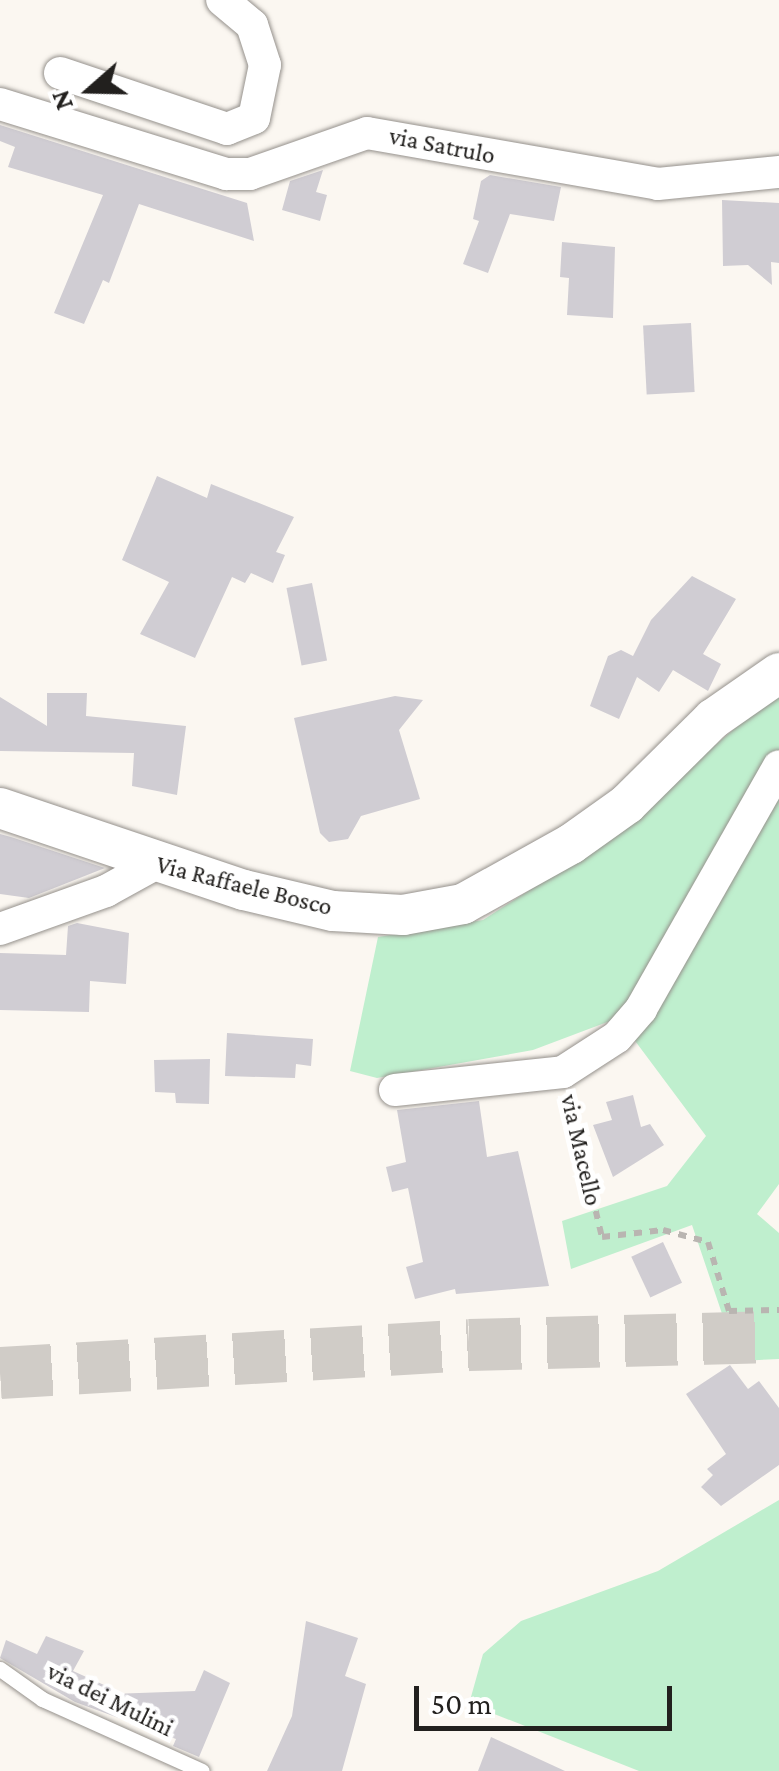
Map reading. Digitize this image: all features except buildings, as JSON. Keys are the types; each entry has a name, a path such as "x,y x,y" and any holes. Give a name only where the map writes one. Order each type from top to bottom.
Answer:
{"street":[{"path":"60,72 227,129 254,118 265,65 252,25 222,0"},
{"name":"via Satrulo","path":"0,104 226,174 250,174 367,132 658,184 779,172"},
{"name":"Via Raffaele Bosco","path":"0,808 154,864 333,911 403,916 463,904 572,844 626,804 714,720 779,673"},
{"name":"via Macello","path":"395,1090 563,1072 617,1037 640,1009 779,766"},
{"path":"0,929 106,891 154,864"}],"lane":[{"name":"via dei Mulini","path":"0,1668 42,1700 202,1771"}],"path":[{"name":"via Macello","path":"563,1072 602,1238 663,1230 708,1242 728,1311 779,1310"}],"green space":[{"path":"779,691 779,1184 757,1214 779,1233 779,1359 738,1361 692,1225 571,1269 562,1221 667,1186 706,1136 618,1018 533,1050 377,1078 350,1071 378,937 483,920 590,851"},
{"path":"779,1500 779,1771 639,1771 469,1704 483,1654 521,1621 658,1571"}],"tunnel":[{"path":"0,1373 469,1345 779,1337"}]}
